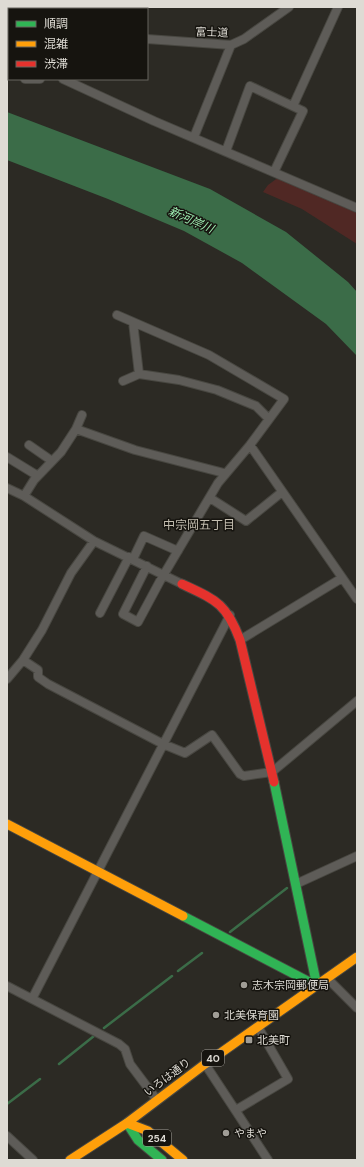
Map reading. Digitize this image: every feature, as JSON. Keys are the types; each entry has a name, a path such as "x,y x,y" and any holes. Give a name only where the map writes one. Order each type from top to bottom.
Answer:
{"main road":[{"path":"182,584 220,602 230,615 240,640 272,772 317,986"},
{"path":"7,824 317,986"},
{"name":"いろは通り","path":"70,1160 127,1122 205,1064 357,957"},
{"name":"254","path":"127,1122 138,1140 162,1160"},
{"name":"254","path":"127,1122 148,1131 183,1160"}],"street":[{"name":"富士道","path":"148,39 231,45 244,39 289,7"},
{"path":"293,106 338,7"},
{"path":"194,137 231,45"},
{"path":"64,80 154,121 357,208"},
{"path":"226,151 250,86 303,111 274,172"},
{"path":"117,315 210,355 284,399 250,445 224,473 164,574 138,622 123,614 147,566"},
{"path":"133,322 138,374"},
{"path":"123,381 138,374 179,380 217,390 256,406 269,419"},
{"path":"24,496 38,476 61,452 76,429 82,415"},
{"path":"76,429 135,450 224,473"},
{"path":"29,445 52,461"},
{"path":"250,445 357,599"},
{"path":"7,457 38,476"},
{"path":"7,488 24,496 94,541 182,584"},
{"path":"210,498 246,521 282,492"},
{"path":"100,613 144,536 178,551"},
{"path":"7,679 23,660 42,630 72,573 94,541"},
{"path":"240,640 342,578"},
{"path":"32,999 230,615"},
{"path":"23,660 38,670 38,677 48,684 163,744 185,753 212,735 240,774 244,776 272,772 357,701"},
{"path":"296,884 357,856"},
{"path":"326,978 357,1008"},
{"path":"7,986 125,1049 130,1064 157,1100"},
{"path":"236,1110 288,1078 258,1027"},
{"path":"205,1064 268,1160"},
{"path":"7,1136 33,1160"}],"shaded area":[{"path":"279,177 357,213 357,244 302,209 263,192 268,185"}],"water":[{"name":"新河岸川","path":"7,112 210,189 286,232 348,282 357,292 357,356 326,324 242,263 184,231 108,199 7,160"}],"waterway":[{"path":"230,932 287,888"},
{"path":"178,971 202,953"},
{"path":"104,1028 172,976"},
{"path":"59,1064 94,1036"},
{"path":"7,1104 40,1079"}],"traffic: fast":[{"path":"274,782 317,986"},
{"path":"183,916 317,986"},
{"path":"127,1123 138,1140 162,1160"}],"traffic: slow":[{"path":"7,824 183,916"},
{"path":"70,1160 127,1123 205,1064 357,957"},
{"path":"127,1123 148,1131 183,1160"}],"traffic: jam":[{"path":"182,584 212,599 224,610 235,628 240,640 274,782"}],"place":[{"name":"志木宗岡郵便局","path":"244,985"},
{"name":"北美保育園","path":"216,1015"},
{"name":"北美町","path":"249,1040"},
{"name":"やまや","path":"226,1133"}],"district":[{"name":"中宗岡五丁目","path":"199,525"}]}
